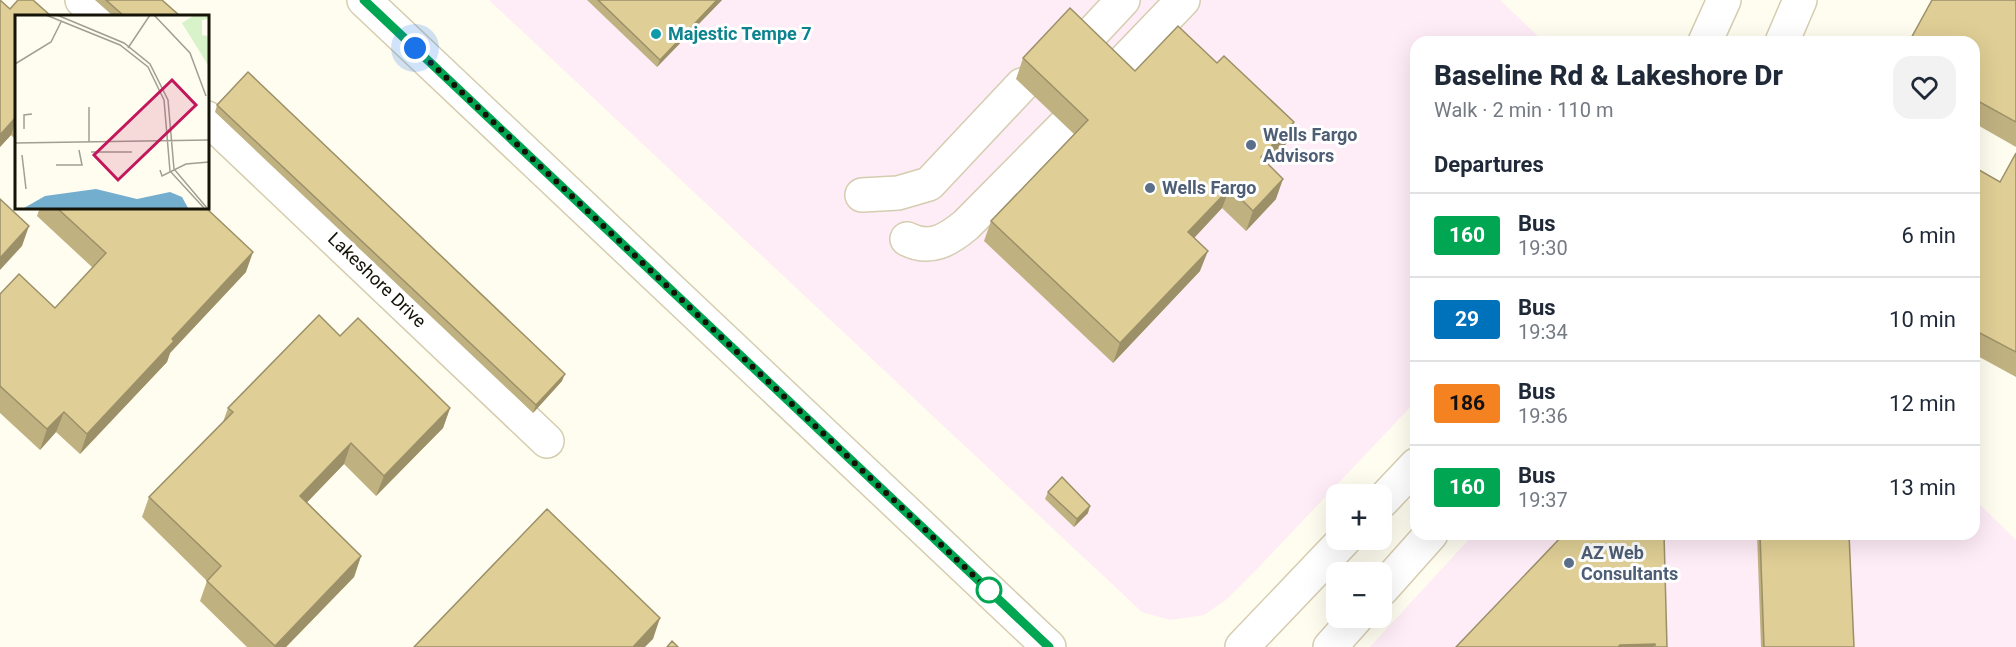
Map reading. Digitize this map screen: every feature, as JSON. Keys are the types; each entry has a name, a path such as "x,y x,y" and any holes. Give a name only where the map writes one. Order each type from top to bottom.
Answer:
{"main road":[{"path":"82,0 99,15"},
{"path":"364,0 1049,647"},
{"path":"1089,54 1102,0"},
{"path":"1089,54 1123,0"},
{"path":"1089,54 1153,0"},
{"path":"1089,54 1183,0"},
{"path":"1708,36 1724,0"},
{"path":"1785,36 1800,0"},
{"path":"1043,104 966,225 948,240 929,245 917,244 884,217 899,207 917,207 935,203 1043,104"},
{"name":"Lakeshore Drive","path":"208,119 547,441"},
{"path":"1392,490 1410,471"},
{"path":"1392,578 1426,540"},
{"path":"1242,647 1334,550"},
{"path":"1330,647 1347,628"}],"shaded area":[{"path":"489,0 1500,0 1538,36 1410,36 1410,407 1337,484 1326,484 1326,496 1227,599 1204,615 1170,620 1142,612"},
{"path":"1980,505 2016,540 2016,647 1370,647 1387,628 1392,628 1392,623 1468,540 1980,540"}],"building":[{"path":"0,0 10,9 18,0 33,0 50,15 15,15 15,118 0,135"},
{"path":"106,0 162,0 179,15 123,15"},
{"name":"Majestic Tempe 7","path":"598,0 717,0 660,60"},
{"path":"1932,0 2016,0 2016,122 1980,102 1980,36 1912,36"},
{"name":"Wells Fargo","path":"1070,8 1135,71 1178,26 1217,63 1224,56 1294,122 1261,157 1283,179 1253,211 1230,188 1188,232 1208,251 1120,343 991,221 1088,120 1023,58"},
{"path":"248,72 565,374 536,405 217,105"},
{"path":"2016,153 2016,352 1980,333 1980,170 2000,182"},
{"path":"0,199 29,226 0,258"},
{"path":"57,208 206,208 253,252 87,434 64,412 47,429 0,386 0,294 19,274 55,308 106,253"},
{"path":"319,315 340,336 358,318 450,408 384,476 351,443 300,496 361,556 275,646 207,581 221,566 149,497 233,412 228,408"},
{"path":"1062,477 1090,506 1077,519 1048,492"},
{"path":"547,509 660,618 633,647 414,647"},
{"path":"1558,540 1664,540 1667,647 1655,647 1655,644 1620,645 1618,647 1456,647"},
{"path":"1760,540 1849,540 1854,647 1764,647"},
{"path":"672,641 678,647 667,647"}],"bus line":[{"name":"160","path":"364,0 1049,647"}],"place":[{"name":"Majestic Tempe 7","path":"656,34"},
{"name":"Wells Fargo Advisors","path":"1251,145"},
{"name":"Wells Fargo","path":"1150,188"},
{"name":"AZ Web Consultants","path":"1569,563"}],"route":[{"path":"415,48 989,590"}]}
